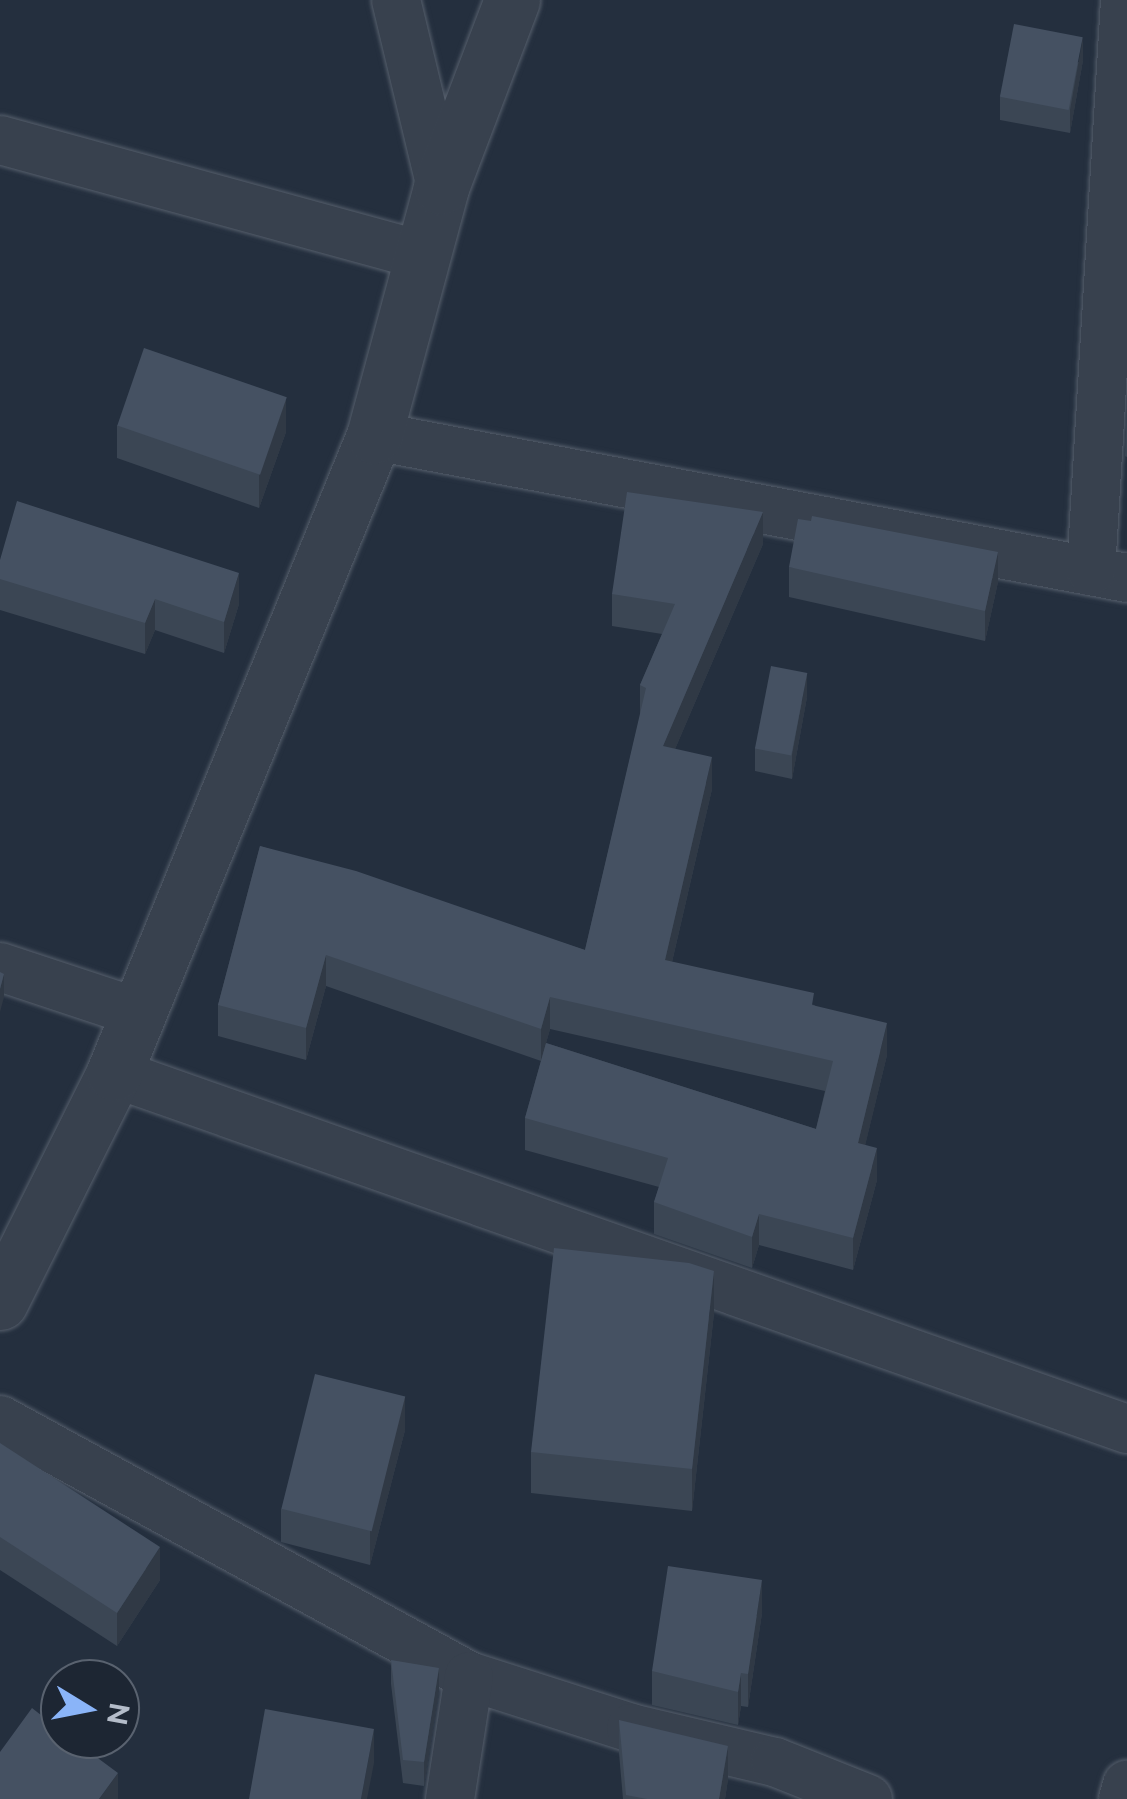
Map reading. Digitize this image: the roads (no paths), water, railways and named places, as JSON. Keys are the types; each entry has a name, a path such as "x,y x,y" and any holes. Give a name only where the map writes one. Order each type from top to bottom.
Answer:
{"street":[{"path":"396,0 441,187"},
{"path":"0,1302 114,1073 374,436 441,187 512,0"},
{"path":"374,436 1109,574 1124,0"},
{"path":"0,140 424,256"},
{"path":"0,966 139,1012"},
{"path":"114,1073 1127,1430"},
{"path":"0,1420 469,1676 631,1728 775,1762 868,1799"},
{"path":"450,1799 469,1676"},
{"path":"1123,1799 1127,1785"}]}
